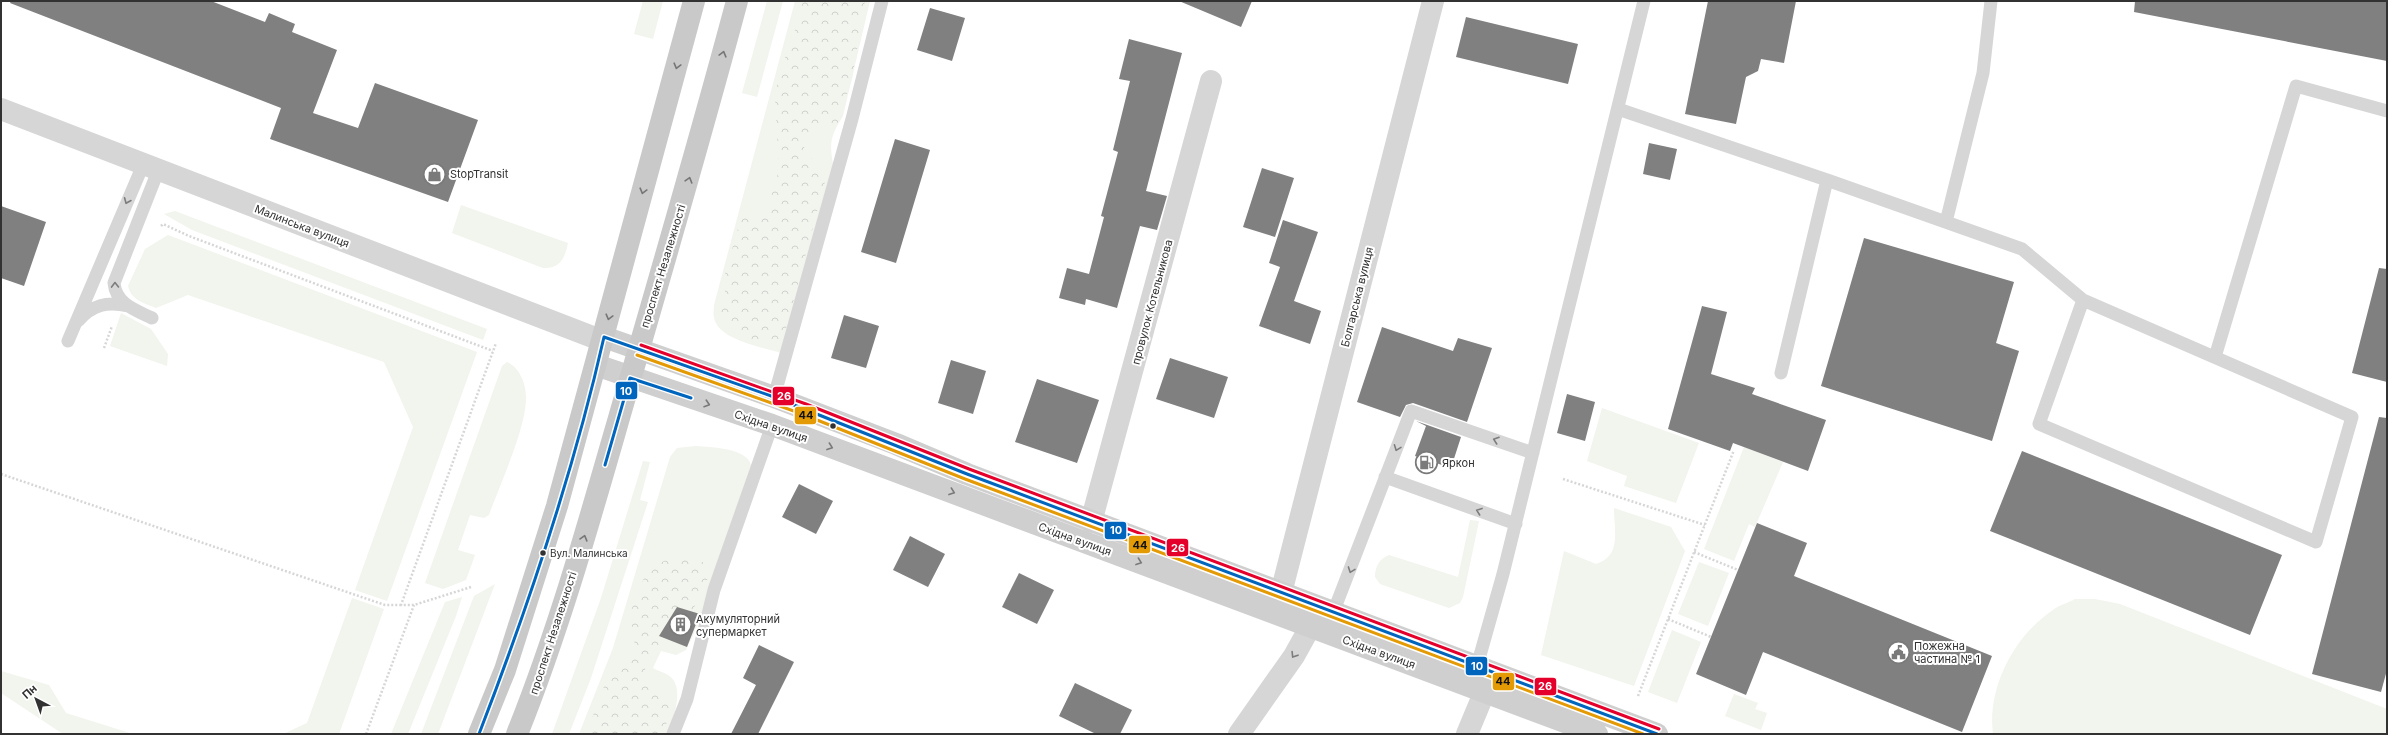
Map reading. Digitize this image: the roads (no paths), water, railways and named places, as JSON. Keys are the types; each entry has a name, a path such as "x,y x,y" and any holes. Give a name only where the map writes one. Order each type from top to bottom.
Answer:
{"main road":[{"path":"479,734 505,670 542,557 596,365 694,1"},
{"name":"проспект Незалежності","path":"517,734 537,684 582,546 630,378 695,161 737,1"},
{"name":"Східна вулиця","path":"603,339 774,396 1091,522 1280,593 1322,616 1478,689 1597,734"},
{"name":"Східна вулиця","path":"596,365 1322,616 1485,668 1657,734"}],"street":[{"name":"Болгарська вулиця","path":"1280,593 1433,1"},
{"name":"провулок Котельникова","path":"1091,522 1211,81"},
{"name":"Малинська вулиця","path":"1,109 150,168 603,339"},
{"path":"1239,734 1322,616"},
{"path":"1467,734 1478,689 1485,668"}],"lane":[{"path":"774,396 852,119 882,1"},
{"path":"1485,668 1516,524 1644,1"},
{"path":"1946,222 1983,73 1991,1"},
{"path":"2215,357 2296,86 2387,111"},
{"path":"1618,108 2022,249 2083,300 2352,417 2316,542 2039,424 2083,300"},
{"path":"150,168 116,275 114,291 124,305 152,318"},
{"path":"68,341 150,168"},
{"path":"1781,373 1827,180"},
{"path":"75,325 87,312 99,305 124,305"},
{"path":"1322,616 1385,477 1411,411 1533,453"},
{"path":"673,734 687,699 714,590 772,425"},
{"path":"1385,477 1516,524"}],"place":[{"name":"StopTransit","path":"434,174"},
{"name":"Яркон","path":"1427,463"},
{"name":"Вул. Малинська","path":"543,553"},
{"name":"Акумуляторний супермаркет","path":"681,625"},
{"name":"Пожежна частина № 1","path":"1898,652"}]}
